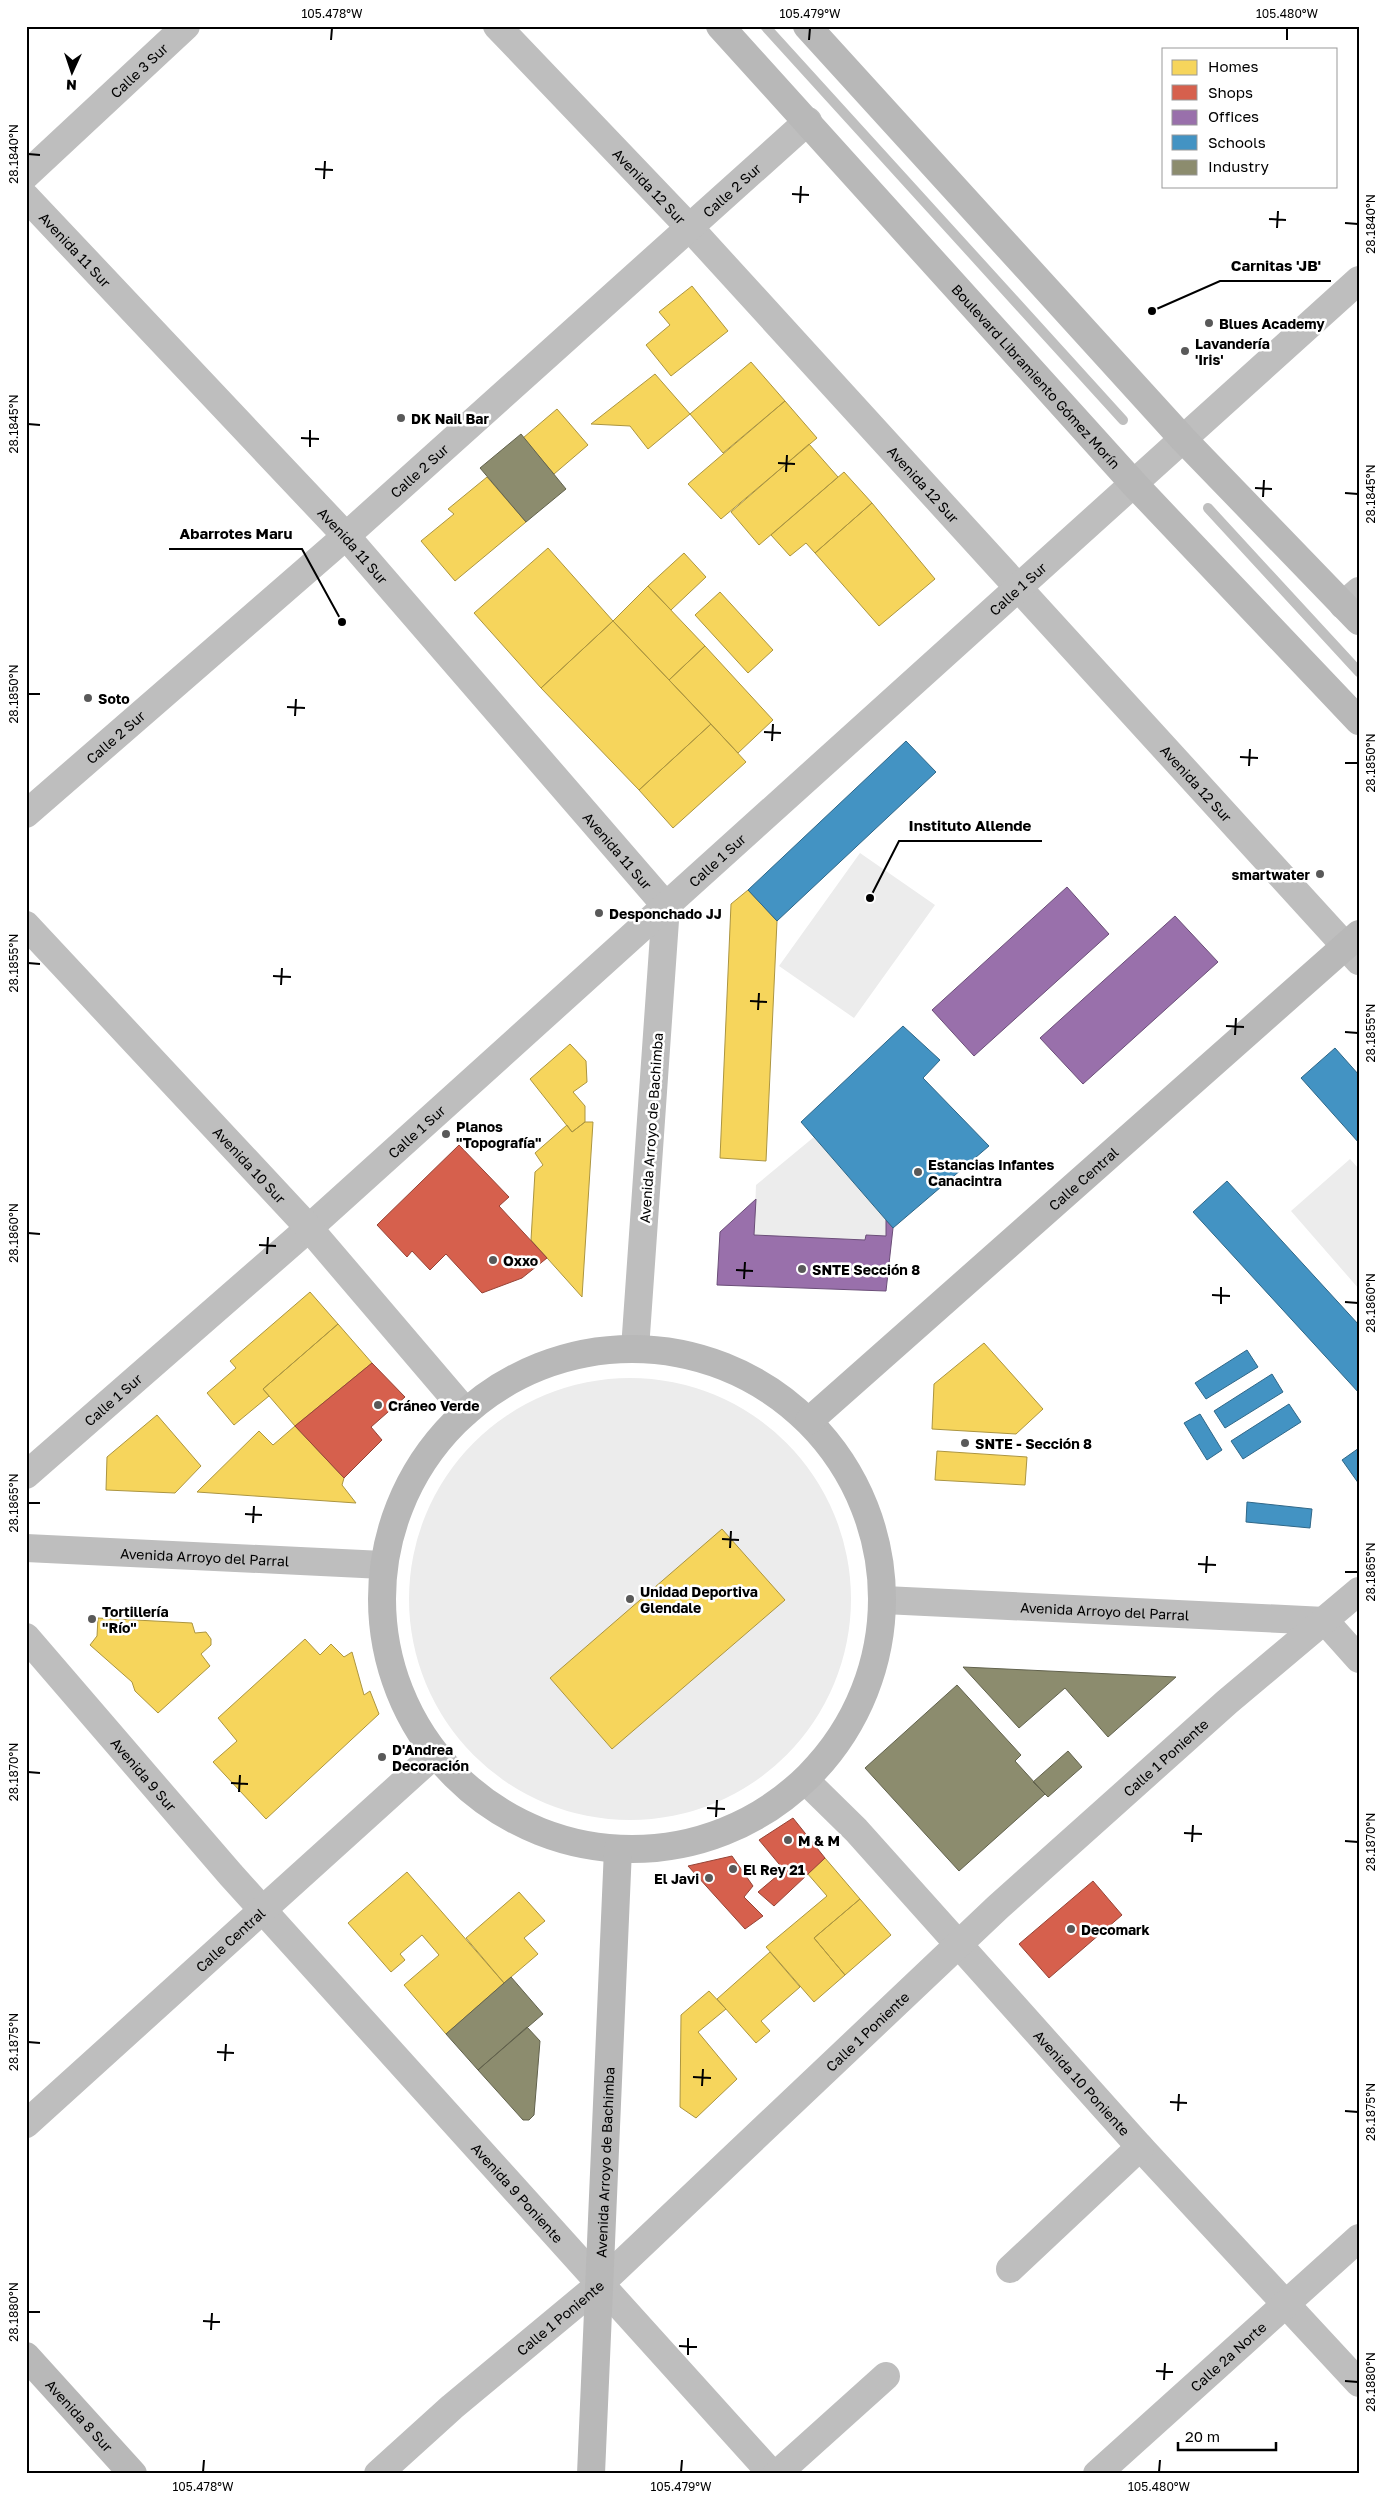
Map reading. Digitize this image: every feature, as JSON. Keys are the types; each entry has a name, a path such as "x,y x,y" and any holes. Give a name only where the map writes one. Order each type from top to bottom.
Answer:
{"main road":[{"name":"Boulevard Libramiento Gómez Morín","path":"720,26 808,121 1134,484 1359,721"},
{"path":"807,26 1183,439 1354,606"},
{"name":"Calle Central","path":"809,1421 1354,947"},
{"path":"635,1349 699,1358 758,1382 809,1421 841,1459 865,1503 879,1551 884,1600 875,1667 848,1729 806,1781 750,1821 686,1844 618,1849 575,1843 527,1826 497,1810 464,1785 435,1754 400,1696 383,1632 383,1564 398,1508 426,1456 466,1412 516,1377 574,1356 635,1349"},
{"name":"Avenida Arroyo de Bachimba","path":"591,2474 618,1849"},
{"name":"Avenida 8 Sur","path":"26,2356 133,2474"}],"street":[{"name":"Calle 3 Sur","path":"26,175 186,26"},
{"name":"Avenida 12 Sur","path":"497,26 690,228 1018,588 1354,947"},
{"name":"Calle 2 Sur","path":"26,814 346,536 808,121"},
{"name":"Avenida 11 Sur","path":"26,197 346,536 666,906"},
{"name":"Calle 1 Sur","path":"26,1475 309,1228 1359,280"},
{"name":"Avenida Arroyo de Bachimba","path":"635,1349 666,906"},
{"name":"Avenida 10 Sur","path":"26,925 309,1228 466,1412"},
{"name":"Avenida Arroyo del Parral","path":"26,1548 383,1564"},
{"name":"Calle 1 Poniente","path":"378,2474 452,2407 600,2284 960,1944 1227,1702 1359,1591"},
{"name":"Avenida Arroyo del Parral","path":"884,1600 1325,1621"},
{"path":"1325,1621 1359,1659"},
{"name":"Avenida 9 Sur","path":"26,1637 264,1911"},
{"name":"Calle Central","path":"26,2124 264,1911 435,1754"},
{"name":"Avenida 10 Poniente","path":"806,1781 856,1830 1140,2147 1359,2383"},
{"name":"Avenida 9 Poniente","path":"264,1911 772,2474"},
{"path":"1010,2270 1140,2147"},
{"name":"Calle 2a Norte","path":"1097,2474 1359,2238"},
{"path":"777,2474 886,2376"}],"shaded area":[{"path":"860,853 935,905 854,1018 779,966"},
{"path":"814,1137 886,1220 886,1236 866,1235 865,1240 754,1235 756,1185"},
{"path":"1350,1159 1359,1169 1359,1289 1291,1211"},
{"name":"Unidad Deportiva Glendale","path":"630,1378 652,1379 673,1383 714,1395 753,1415 786,1443 814,1476 834,1515 846,1556 850,1577 850,1621 846,1642 834,1683 814,1722 786,1755 753,1783 714,1803 673,1815 652,1819 630,1820 608,1819 587,1815 546,1803 507,1783 474,1755 446,1722 426,1683 414,1642 410,1621 409,1599 410,1577 414,1556 426,1515 446,1476 474,1443 507,1415 546,1395 587,1383 608,1379"}],"building: Homes":[{"path":"692,286 728,331 671,376 646,345 670,325 659,312"},
{"path":"751,362 785,401 723,453 690,414"},
{"path":"655,374 690,414 648,449 630,426 591,424"},
{"path":"785,401 817,438 721,519 688,484"},
{"path":"557,409 588,445 554,474 523,438"},
{"path":"809,444 838,477 759,545 731,512"},
{"path":"844,472 872,503 815,553 806,543 790,556 771,535"},
{"path":"487,477 526,522 455,581 421,541 454,514 448,509"},
{"path":"872,503 935,579 879,626 815,553"},
{"path":"548,548 613,621 541,688 474,613"},
{"path":"684,553 706,577 671,610 648,586"},
{"path":"648,586 705,646 669,680 613,621"},
{"path":"720,592 773,650 748,673 695,615"},
{"path":"613,621 711,724 639,790 541,688"},
{"path":"705,646 773,720 738,753 669,680"},
{"path":"711,724 746,762 673,828 639,790"},
{"path":"748,890 777,921 766,1161 720,1158 731,904"},
{"path":"570,1044 586,1061 587,1082 573,1092 585,1106 585,1122 572,1132 530,1079"},
{"path":"585,1122 593,1122 582,1297 531,1240 535,1172 543,1165 535,1153 567,1125 572,1132"},
{"path":"310,1292 338,1324 263,1389 269,1396 234,1425 207,1393 236,1368 230,1361"},
{"path":"338,1324 372,1363 295,1426 263,1389"},
{"path":"984,1343 1043,1409 1016,1434 932,1429 934,1384"},
{"path":"157,1415 201,1466 175,1493 106,1490 107,1457"},
{"path":"295,1426 344,1478 342,1485 356,1503 197,1492 259,1431 273,1445"},
{"path":"937,1451 1027,1457 1025,1485 935,1480"},
{"path":"722,1529 785,1600 612,1749 550,1678"},
{"path":"98,1618 192,1623 195,1633 206,1632 211,1639 211,1645 201,1654 210,1666 158,1713 135,1691 132,1682 90,1645 97,1636"},
{"path":"305,1639 320,1655 331,1644 344,1657 352,1652 364,1695 370,1691 379,1714 266,1819 213,1762 237,1741 218,1718"},
{"path":"825,1858 860,1899 814,1938 845,1975 814,2002 766,1947 827,1896 807,1873"},
{"path":"407,1872 504,1983 446,2034 404,1985 439,1955 422,1935 400,1954 405,1960 391,1972 348,1923"},
{"path":"519,1892 545,1921 524,1938 538,1954 504,1983 466,1938"},
{"path":"860,1899 891,1935 845,1975 814,1938"},
{"path":"770,1952 800,1987 761,2021 770,2031 756,2043 717,1999"},
{"path":"709,1991 726,2009 698,2032 737,2079 696,2118 680,2107 681,2015"}],"building: Shops":[{"path":"459,1145 509,1197 499,1206 547,1258 522,1278 482,1293 446,1254 430,1270 412,1251 407,1257 377,1225"},
{"path":"372,1363 405,1397 371,1427 382,1440 344,1478 295,1426"},
{"path":"793,1818 825,1858 774,1906 758,1892 784,1870 759,1840"},
{"path":"732,1856 753,1886 744,1897 763,1916 745,1929 688,1866"},
{"name":"Decomark","path":"1093,1881 1122,1915 1049,1978 1019,1944"}],"building: Offices":[{"path":"1067,887 1109,934 974,1056 932,1010"},
{"path":"1175,916 1218,962 1083,1084 1040,1038"},
{"path":"756,1199 754,1235 865,1240 866,1235 886,1236 886,1220 893,1228 886,1291 717,1285 720,1232"}],"building: Schools":[{"path":"906,741 936,772 777,921 748,890"},
{"path":"903,1026 940,1060 923,1078 989,1146 893,1228 801,1122"},
{"path":"1335,1048 1359,1075 1359,1143 1301,1078"},
{"path":"1227,1181 1359,1325 1359,1393 1193,1212"},
{"path":"1247,1350 1258,1367 1206,1399 1195,1383"},
{"path":"1272,1374 1283,1392 1225,1428 1214,1411"},
{"path":"1289,1404 1301,1422 1243,1459 1231,1441"},
{"path":"1200,1414 1222,1450 1207,1460 1184,1423"},
{"path":"1359,1448 1359,1484 1342,1460"},
{"path":"1247,1502 1312,1509 1310,1528 1246,1522"}],"building: Industry":[{"path":"521,434 566,489 526,522 480,468"},
{"path":"963,1667 1176,1677 1108,1737 1065,1688 1019,1728"},
{"path":"957,1685 1021,1755 1015,1761 1045,1794 959,1871 865,1768"},
{"path":"1068,1751 1082,1767 1048,1797 1033,1782"},
{"path":"511,1977 543,2014 478,2070 446,2034"},
{"path":"527,2027 540,2041 534,2115 529,2120 523,2120 478,2070"}],"waterway":[{"path":"765,26 1123,420"},
{"path":"1208,508 1359,672"}],"place":[{"name":"Carnitas 'JB'","path":"1152,311"},
{"name":"Blues Academy","path":"1209,323"},
{"name":"Lavandería 'Iris'","path":"1185,351"},
{"name":"DK Nail Bar","path":"401,418"},
{"name":"Abarrotes Maru","path":"342,622"},
{"name":"Soto","path":"88,698"},
{"name":"smartwater","path":"1320,874"},
{"name":"Instituto Allende","path":"870,898"},
{"name":"Desponchado JJ","path":"599,913"},
{"name":"Planos \"Topografía\"","path":"446,1134"},
{"name":"Estancias Infantes Canacintra","path":"918,1172"},
{"name":"Oxxo","path":"493,1260"},
{"name":"SNTE Sección 8","path":"802,1269"},
{"name":"Cráneo Verde","path":"378,1405"},
{"name":"SNTE - Sección 8","path":"965,1443"},
{"name":"Unidad Deportiva Glendale","path":"630,1599"},
{"name":"Tortillería \"Río\"","path":"92,1619"},
{"name":"D'Andrea Decoración","path":"382,1757"},
{"name":"M & M","path":"788,1840"},
{"name":"El Rey 21","path":"733,1869"},
{"name":"El Javi","path":"709,1878"},
{"name":"Decomark","path":"1071,1929"}]}
